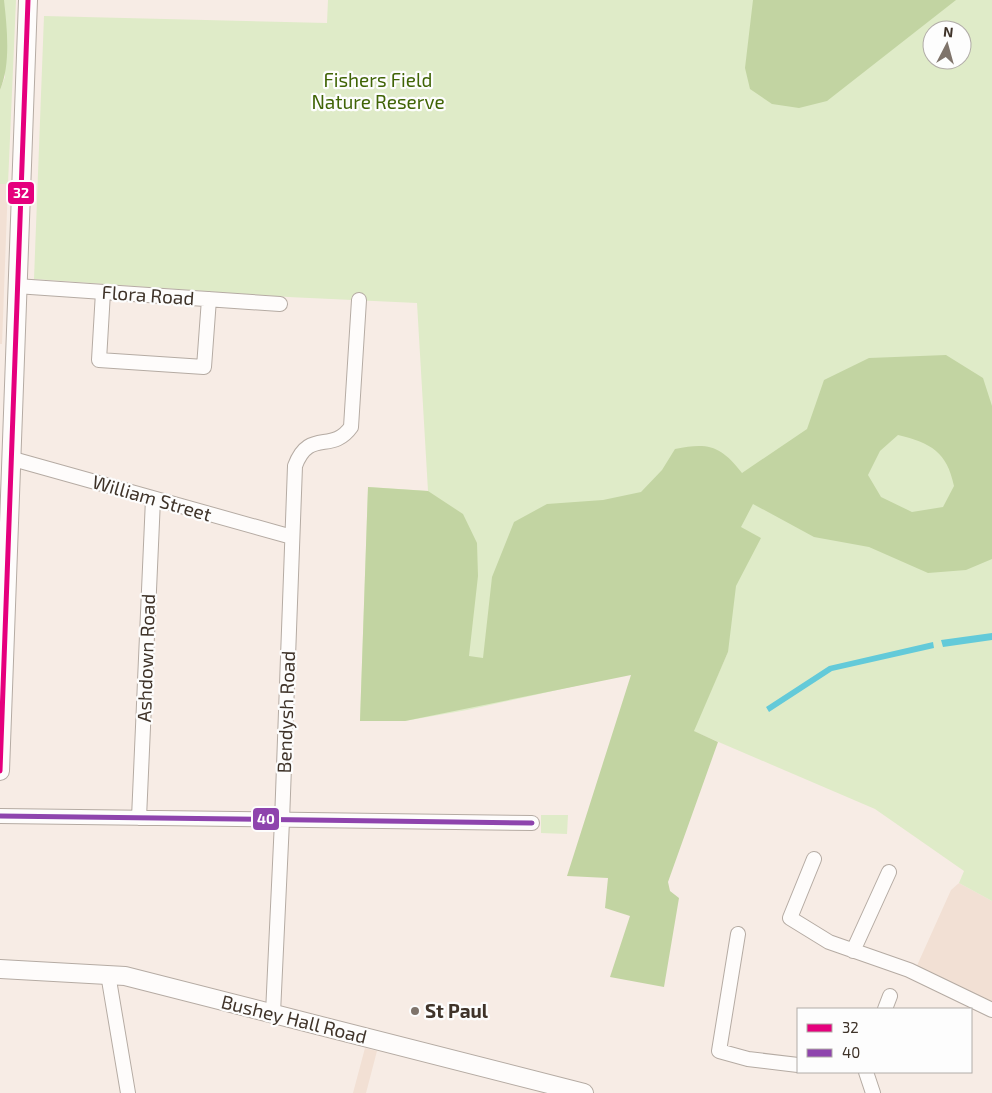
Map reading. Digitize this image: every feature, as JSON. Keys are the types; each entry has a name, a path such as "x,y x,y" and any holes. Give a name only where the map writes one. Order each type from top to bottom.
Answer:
{"street":[{"path":"0,771 12,459 7,401 14,351 28,0"},
{"name":"Flora Road","path":"16,286 280,304"},
{"path":"103,292 99,360 204,367 209,299"},
{"name":"Bendysh Road","path":"273,1013 295,466 299,455 309,445 339,440 352,427 359,300"},
{"name":"William Street","path":"12,459 292,537"},
{"name":"Ashdown Road","path":"139,818 153,499"},
{"path":"0,816 532,823"},
{"path":"814,859 790,918 829,942 908,970 992,1010"},
{"path":"853,951 889,872"},
{"path":"738,934 720,1051 748,1059 797,1065"},
{"name":"Bushey Hall Road","path":"0,970 125,976 584,1093"},
{"path":"108,974 128,1093"},
{"path":"885,1008 890,996"},
{"path":"866,1073 873,1093"}],"shaded area":[{"path":"0,184 8,184 2,344 0,344"},
{"path":"959,883 992,901 992,1005 915,970 951,890"},
{"path":"365,1048 377,1051 366,1093 353,1093"}],"green space":[{"path":"0,0 4,0 7,57 6,69 0,90"},
{"path":"4,0 16,0 8,184 0,184 0,90 5,77"},
{"name":"Fishers Field Nature Reserve","path":"328,0 992,0 992,901 959,883 964,871 875,809 693,731 728,652 467,710 405,721 360,721 368,487 428,491 417,303 288,297 34,279 44,16 327,23"},
{"path":"753,0 956,0 930,20 922,20 922,27 827,101 799,108 772,104 750,89 745,68"},
{"path":"946,355 983,378 992,406 992,559 966,570 928,573 869,547 814,537 753,504 741,527 761,538 736,586 728,652 694,731 718,742 668,882 670,891 679,898 664,987 610,977 630,916 605,908 608,878 567,876 631,675 405,721 360,721 368,487 428,491 463,514 477,543 478,576 469,656 483,658 492,577 514,522 547,504 603,500 641,492 662,470 675,449 697,446 713,448 727,457 742,473 807,429 824,380 869,358","holes":["898,435 910,438 936,451 947,465 954,486 943,507 912,512 881,497 868,475 880,451"]},
{"path":"541,815 568,815 567,834 541,833"}],"water":[{"path":"992,633 992,640 943,647 941,640"},
{"path":"933,642 934,648 832,671 769,712 766,707 829,666"}],"transit line":[{"name":"32","path":"0,771 28,0"},
{"name":"40","path":"0,816 532,823"}],"place":[{"name":"St Paul","path":"415,1011"}]}
